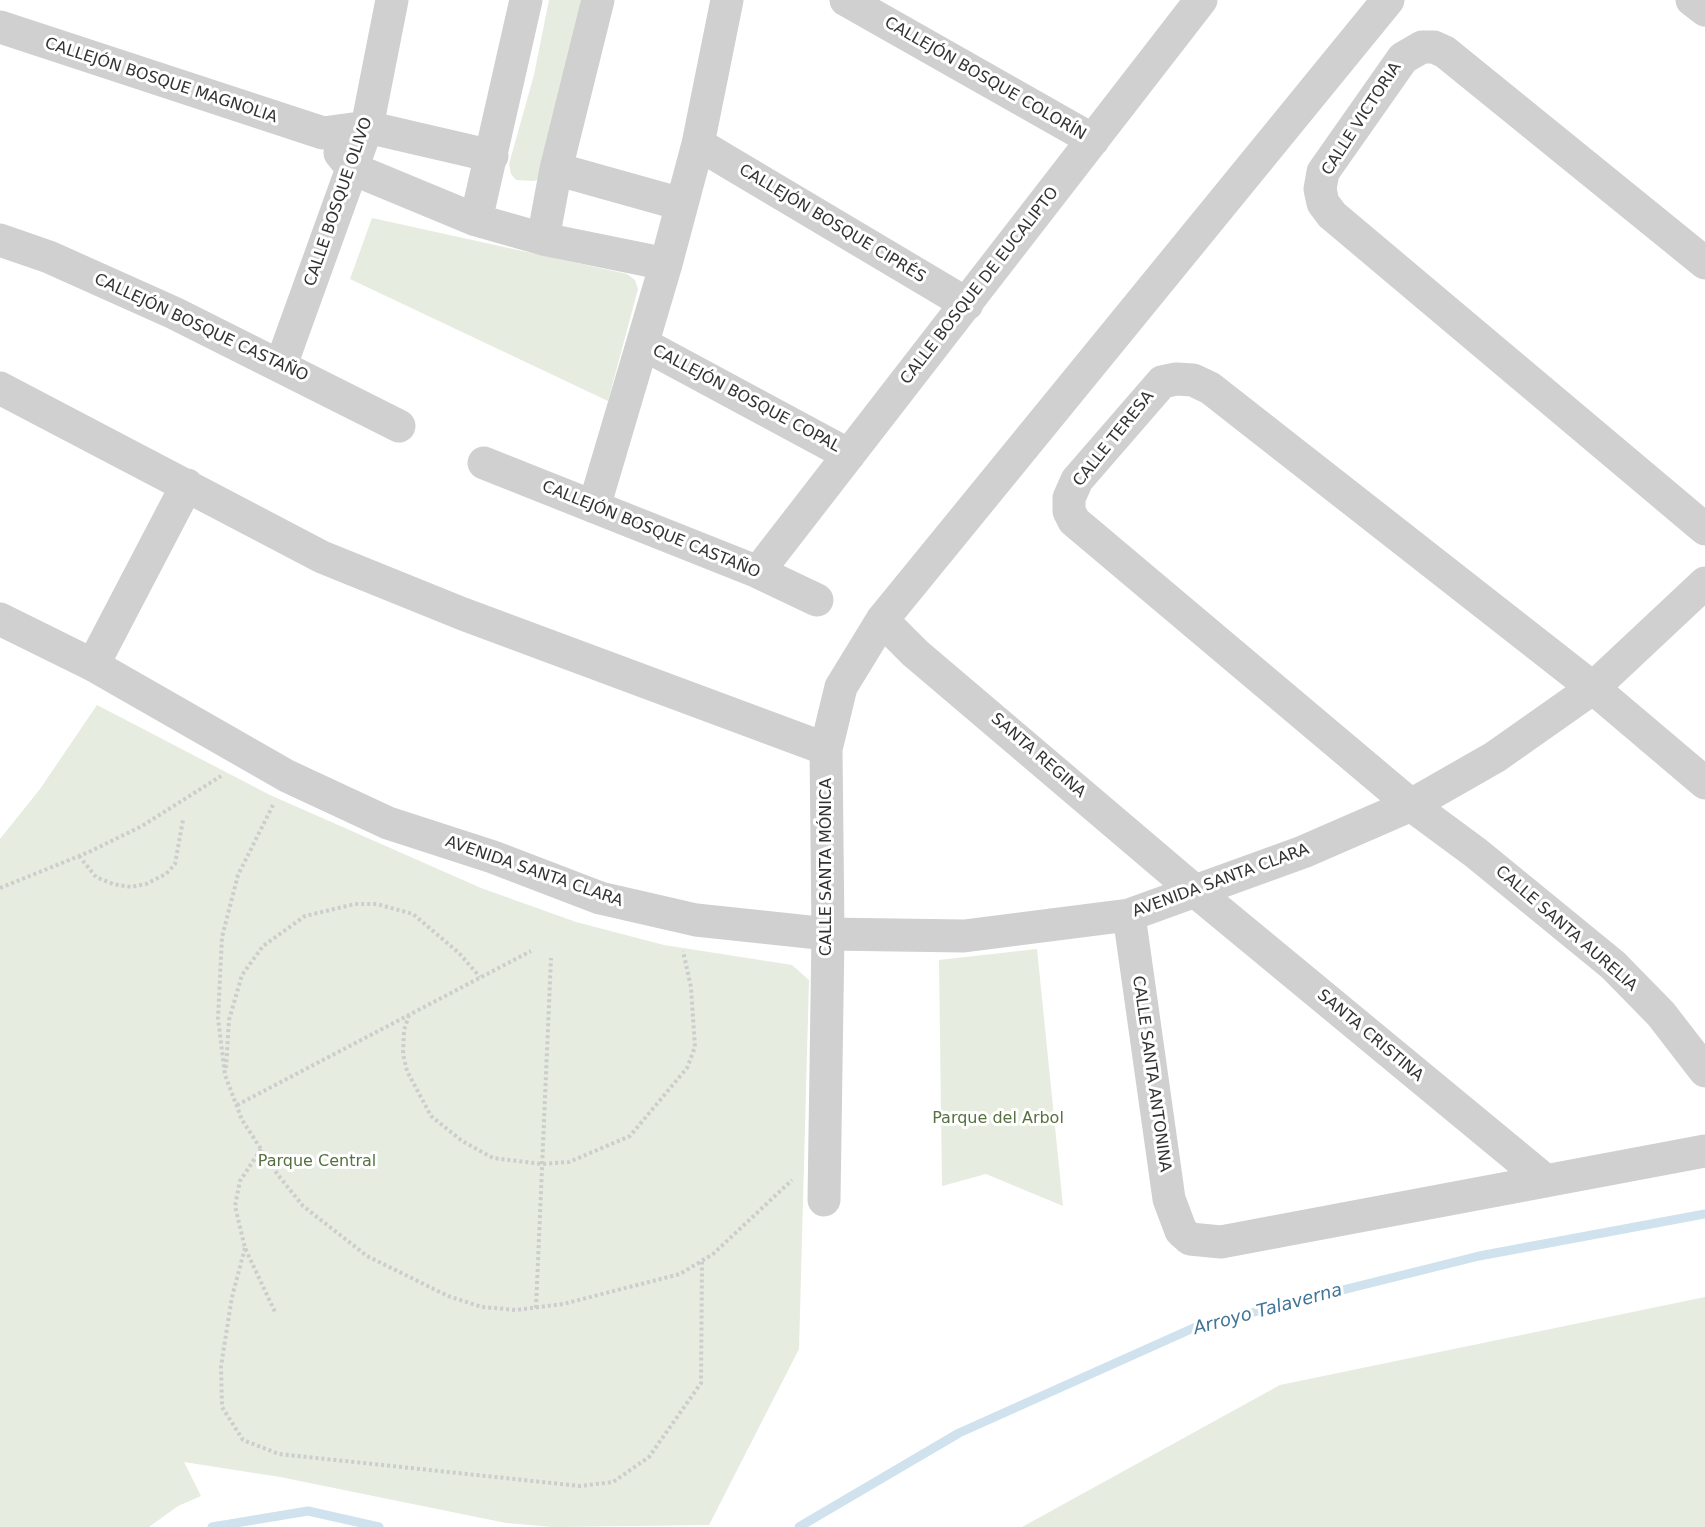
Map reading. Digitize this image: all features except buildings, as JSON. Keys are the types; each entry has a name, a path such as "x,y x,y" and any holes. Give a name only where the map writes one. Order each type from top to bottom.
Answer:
{"street":[{"name":"CALLE BOSQUE OLIVO","path":"281,365 367,127 392,0"},
{"path":"476,220 526,0"},
{"path":"543,239 556,169 598,0"},
{"path":"594,507 666,264 698,144 727,0"},
{"name":"CALLEJÓN BOSQUE COLORÍN","path":"846,0 1093,140"},
{"name":"CALLE BOSQUE DE EUCALIPTO","path":"758,572 1202,0"},
{"name":"CALLE SANTA MÓNICA","path":"824,1200 828,934 826,749 841,687 882,620 1388,0"},
{"path":"1692,0 1705,10"},
{"name":"CALLEJÓN BOSQUE MAGNOLIA","path":"0,27 323,133 367,127"},
{"name":"CALLE VICTORIA","path":"1705,263 1446,52 1434,47 1422,47 1403,58 1323,172 1320,189 1323,203 1332,215 1705,529"},
{"path":"367,127 492,156"},
{"path":"323,133 353,169 476,220 543,239 666,264"},
{"name":"CALLEJÓN BOSQUE CIPRÉS","path":"698,144 967,304"},
{"path":"556,169 681,204"},
{"name":"CALLEJÓN BOSQUE CASTAÑO","path":"0,240 49,257 132,294 281,365 399,426"},
{"name":"CALLEJÓN BOSQUE COPAL","path":"643,344 849,455"},
{"name":"CALLE TERESA","path":"1411,805 1074,521 1069,511 1069,498 1077,480 1162,382 1176,379 1193,380 1210,388 1593,688 1705,783"},
{"path":"0,388 322,557 463,614 826,749"},
{"name":"CALLEJÓN BOSQUE CASTAÑO","path":"484,463 758,572 817,600"},
{"path":"93,664 187,485"},
{"name":"AVENIDA SANTA CLARA","path":"0,619 93,664 287,776 388,823 493,857 600,898 696,920 828,934 964,936 1129,915 1303,852 1411,805 1495,757 1593,688 1705,583"},
{"name":"SANTA REGINA","path":"882,620 915,653 1195,891"},
{"name":"CALLE SANTA AURELIA","path":"1411,805 1500,872 1613,965 1661,1014 1705,1071"},
{"name":"SANTA CRISTINA","path":"1195,891 1546,1181"},
{"name":"CALLE SANTA ANTONINA","path":"1129,915 1169,1199 1181,1231 1190,1239 1221,1242 1546,1181"},
{"path":"1546,1181 1705,1151"}],"path":[{"path":"0,888 79,856 142,826 252,755"},
{"path":"287,776 238,875 222,937 218,1018 225,1075 242,1120 303,1206 367,1256 448,1296 482,1307 516,1310 563,1304 680,1274 702,1261 776,1196 825,1144"},
{"path":"79,856 96,877 131,886 146,884 166,874 175,864 183,820"},
{"path":"225,1075 229,1020 242,975 263,946 305,916 355,904 377,904 413,914 443,939 480,977"},
{"path":"410,1015 404,1030 403,1053 407,1071 432,1116 462,1141 493,1158 542,1164 569,1162 630,1136 687,1068 695,1047 692,987 676,915"},
{"path":"237,1105 531,951"},
{"path":"536,1308 551,958"},
{"path":"261,1149 240,1181 235,1206 245,1248 275,1312"},
{"path":"245,1248 232,1297 221,1366 222,1407 243,1440 279,1454 580,1486 613,1482 649,1457 701,1383 702,1261"}],"green space":[{"path":"549,0 582,0 542,178 534,181 516,180 511,174 509,164 534,75"},
{"path":"372,218 627,274 635,280 638,289 608,401 350,279"},
{"name":"Parque Central","path":"97,705 270,795 481,888 576,922 664,945 792,965 809,980 799,1349 709,1525 553,1527 506,1523 280,1477 184,1462 201,1496 178,1506 149,1527 0,1527 0,839 40,789"},
{"name":"Parque del Arbol","path":"1037,949 1063,1206 986,1174 942,1186 939,960"},
{"path":"1705,1297 1705,1527 1022,1527 1280,1385"}],"waterway":[{"name":"Arroyo Talaverna","path":"799,1527 959,1433 1198,1326 1479,1256 1705,1214"},
{"name":"Arroyo Talaverna","path":"212,1527 308,1511 379,1527"}]}
